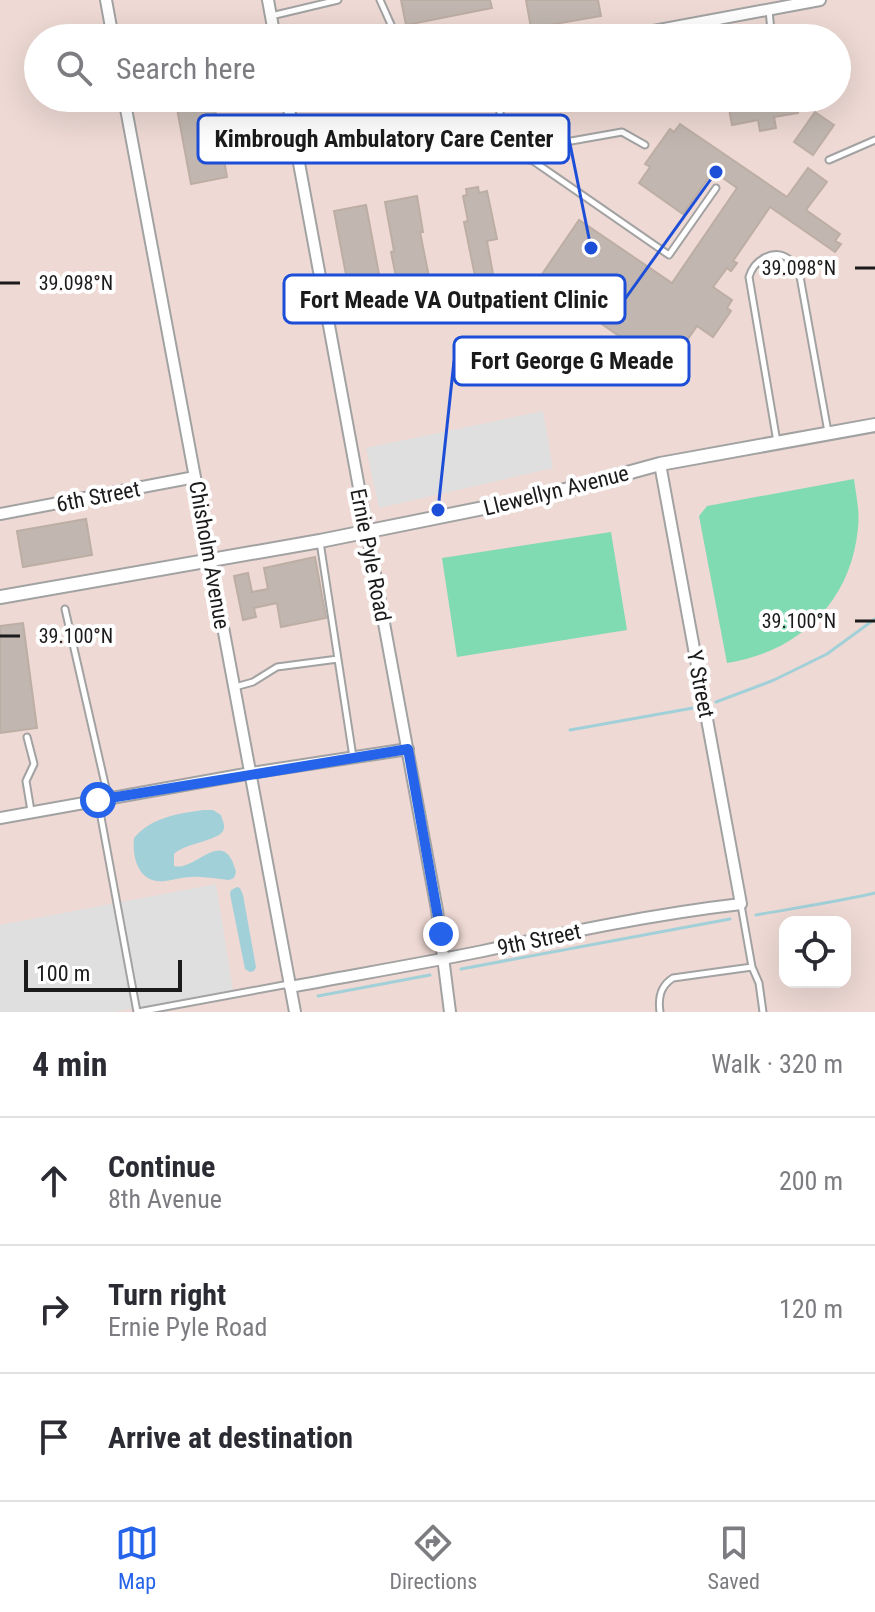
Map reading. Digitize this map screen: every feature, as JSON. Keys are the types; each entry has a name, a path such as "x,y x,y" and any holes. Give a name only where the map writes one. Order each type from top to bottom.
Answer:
{"street":[{"path":"106,0 110,24"},
{"path":"268,0 272,24"},
{"path":"690,24 820,0"},
{"name":"Chisholm Avenue","path":"127,112 295,1012"},
{"name":"Ernie Pyle Road","path":"290,112 437,910 450,1012"},
{"name":"Llewellyn Avenue","path":"0,597 320,541 543,496 660,464 875,425"},
{"name":"Y Street","path":"660,464 741,904"},
{"name":"6th Street","path":"0,514 195,477"},
{"path":"0,818 251,773 408,749"},
{"name":"9th Street","path":"290,985 578,930 741,904"}],"lane":[{"path":"271,16 338,0"},
{"path":"380,0 391,24"},
{"path":"769,10 770,24"},
{"path":"717,19 718,24"},
{"path":"500,112 505,137 510,145 669,255 716,188"},
{"path":"529,160 543,146 622,132 645,145"},
{"path":"829,160 875,140"},
{"path":"777,442 749,277 759,260 770,256 781,255 799,271 828,433"},
{"path":"320,541 353,757"},
{"path":"65,609 103,799 138,1012 290,985"},
{"path":"235,687 253,682 277,667 338,659"},
{"path":"27,737 34,764 26,781 31,812"},
{"path":"741,904 763,1012"},
{"path":"660,1012 659,996 673,978 752,967"}],"shaded area":[{"path":"0,0 875,0 875,1012 0,1012"},
{"path":"543,411 553,468 379,508 366,448"},
{"path":"216,884 233,990 113,1012 0,1012 0,925"}],"green space":[{"path":"854,479 858,522 853,555 845,579 832,600 817,619 777,648 727,663 699,516 707,506"},
{"path":"611,532 627,630 457,657 442,558"}],"water":[{"path":"213,810 221,815 222,832 174,854 174,866 191,863 209,853 224,852 231,858 236,872 234,878 184,877 156,881 143,874 134,854 134,838 157,821"},
{"path":"237,887 243,895 256,967 250,972 245,969 230,894"}],"building":[{"path":"401,0 490,0 492,8 411,24 406,24"},
{"path":"526,0 598,0 601,16 554,24 530,24"},
{"path":"178,112 215,112 227,177 191,184"},
{"path":"730,112 798,113 774,117 776,128 760,131 758,120 732,125"},
{"path":"815,112 834,125 813,155 794,142"},
{"path":"680,124 787,197 808,168 827,182 806,210 840,234 835,241 841,244 835,252 770,207 733,261 737,263 731,271 727,268 713,287 732,300 727,308 731,311 713,337 697,326 667,369 538,280 579,220 672,283 737,188 713,171 683,214 639,183 650,167 645,164 670,129 674,132"},
{"path":"478,187 479,193 487,191 497,239 487,241 493,274 476,281 464,222 468,221 463,196 467,195 466,189"},
{"path":"417,196 423,232 420,232 430,282 398,287 385,202"},
{"path":"366,205 382,290 350,296 334,211"},
{"path":"86,519 92,555 23,567 17,531"},
{"path":"315,557 326,618 281,627 277,603 254,608 256,617 243,620 234,576 248,573 252,592 268,589 264,568"},
{"path":"23,623 37,728 0,733 0,626"}],"waterway":[{"path":"716,702 774,680 827,654 875,619"},
{"path":"570,730 693,708"},
{"path":"756,915 875,893"},
{"path":"461,969 730,919"},
{"path":"318,996 430,975"}],"place":[{"name":"Fort Meade VA Outpatient Clinic","path":"716,172"},
{"name":"Kimbrough Ambulatory Care Center","path":"591,248"},
{"name":"Fort George G Meade","path":"438,510"}],"route":[{"path":"98,800 408,749 441,934"}]}
